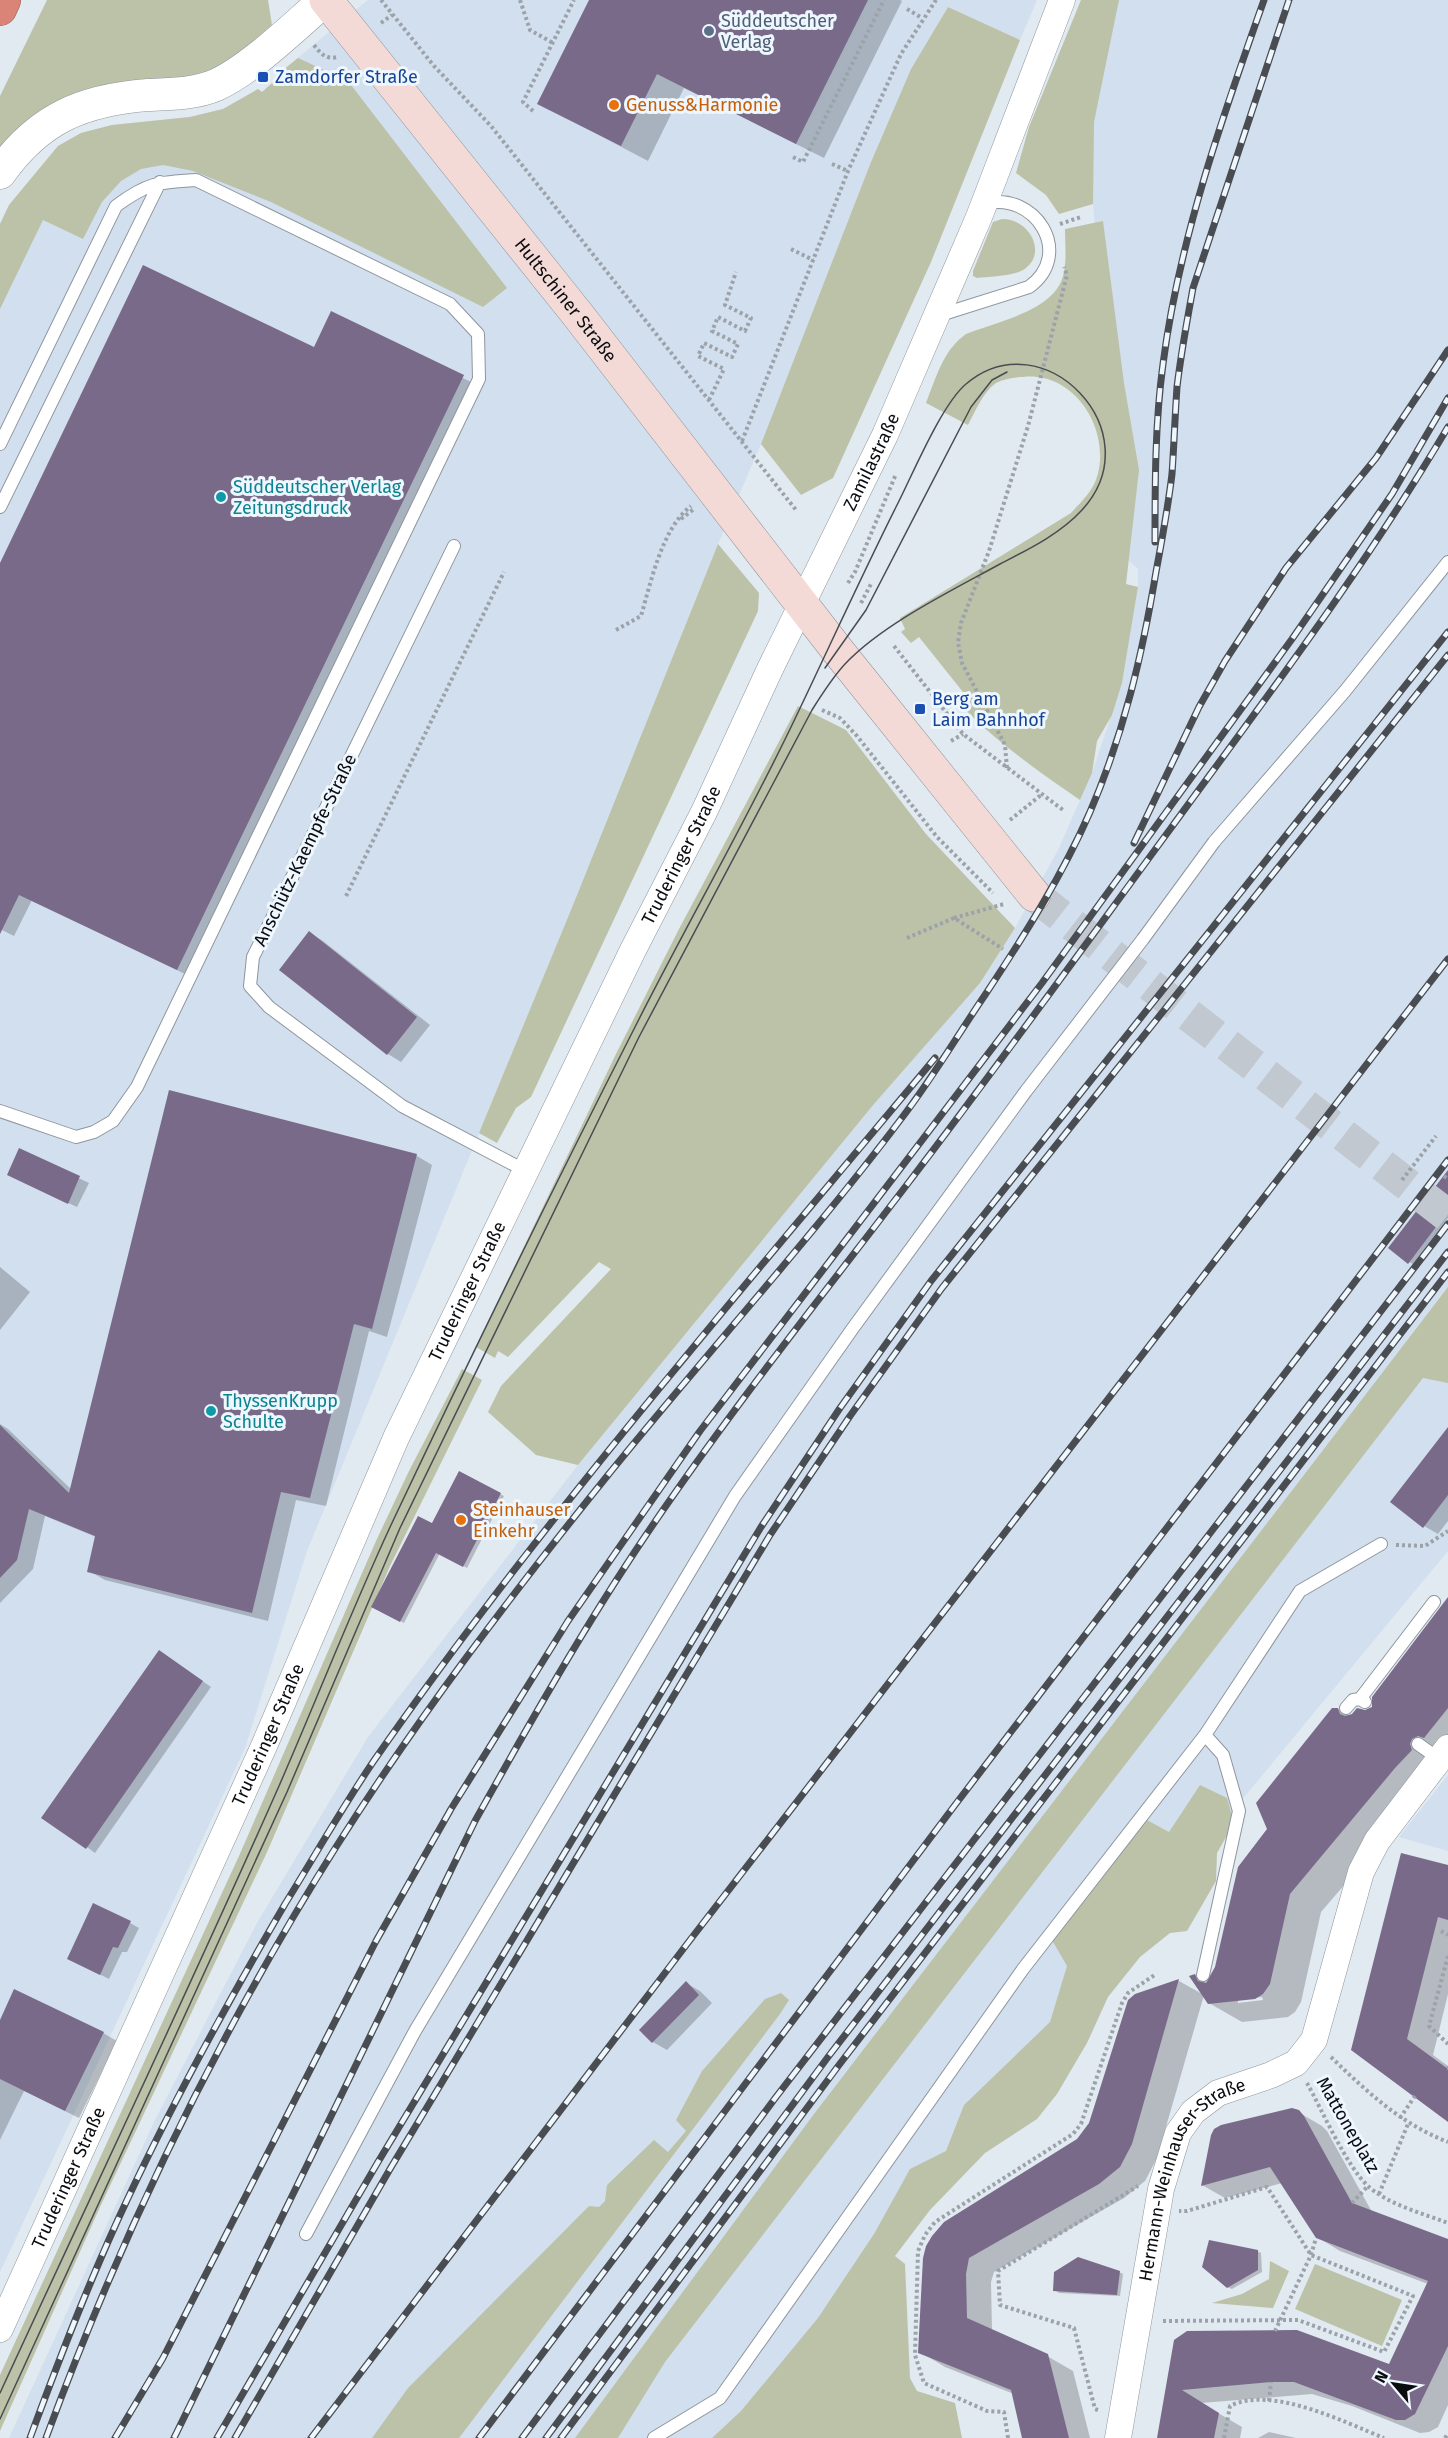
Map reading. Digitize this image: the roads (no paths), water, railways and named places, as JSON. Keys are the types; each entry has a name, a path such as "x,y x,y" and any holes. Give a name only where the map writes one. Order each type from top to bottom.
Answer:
{"highway":[{"path":"0,9 4,0"}],"main road":[{"name":"Hultschiner Straße","path":"325,0 578,315 802,604"},
{"path":"802,604 1019,899"}],"street":[{"path":"0,173 30,137 50,122 77,108 119,97 195,91 234,75 325,0"},
{"name":"Zamilastraße","path":"802,604 885,435 984,204 1062,0"},
{"name":"Truderinger Straße","path":"0,2329 264,1746 396,1438 633,950 704,812 802,604"},
{"name":"Hermann-Weinhauser-Straße","path":"1120,2430 1161,2189 1178,2133 1193,2112 1218,2092 1271,2075 1296,2064 1314,2040 1361,1872 1377,1841 1444,1754"}],"lane":[{"path":"0,444 116,206 138,190 160,182 196,180 450,304 478,334 479,379 137,1088 113,1121 94,1132 76,1137 0,1111"},
{"path":"0,507 160,182"},
{"path":"936,316 1029,287 1036,282 1048,264 1050,253 1045,231 1026,208 1002,200 984,204"},
{"name":"Anschütz-Kaempfe-Straße","path":"454,546 253,957 250,986 269,1007 402,1106 526,1171"},
{"path":"306,2234 415,2031 735,1496 853,1328 1026,1091 1214,842 1345,691 1448,562"},
{"path":"654,2438 720,2398 1023,1969 1205,1735 1300,1591 1381,1544"},
{"path":"1346,1708 1353,1700 1362,1700 1434,1602"},
{"path":"1203,1975 1239,1811 1223,1755 1205,1735"},
{"path":"1418,1744 1444,1754"}],"tunnel":[{"path":"1034,895 1448,1216"}],"tram line":[{"path":"0,2393 245,1862 391,1525 511,1275 654,989 773,763 937,424 956,394 966,384 996,367 1027,365 1056,374 1080,393 1097,418 1105,448 1101,479 1082,510 1054,534 918,609 878,635 845,664 812,710 639,1037 400,1528 287,1792 0,2419"},
{"path":"825,668 866,610 971,407 992,380 1007,372"}],"railway":[{"path":"1155,542 1158,408 1170,318 1191,225 1204,180 1264,0"},
{"path":"46,2438 75,2361 140,2210 213,2061 293,1917 367,1799 467,1657 537,1565 645,1430 830,1209 912,1104 1014,951 1067,859 1090,812 1113,753 1138,664 1169,499 1177,387 1193,288 1289,0"},
{"path":"1134,843 1199,707 1225,661 1286,568 1376,458 1448,350"},
{"path":"115,2438 163,2358 376,1941 451,1809 568,1621 700,1431 1042,983 1292,639 1392,494 1448,398"},
{"path":"174,2438 475,1821 536,1712 601,1605 646,1535 710,1444 978,1091 1279,680 1383,531 1448,427"},
{"path":"217,2438 378,2162 761,1527 840,1408 931,1281 1448,632"},
{"path":"235,2438 390,2169 770,1535 850,1416 942,1288 1448,655"},
{"path":"311,2438 687,1944 1448,959"},
{"path":"30,2438 101,2257 164,2123 264,1940 373,1762 438,1671 575,1492 935,1058"},
{"path":"479,2438 955,1805 1448,1160"},
{"path":"522,2438 776,2097 1448,1224"},
{"path":"546,2438 828,2057 1448,1252"},
{"path":"561,2438 839,2065 1448,1272"}],"place":[{"name":"Süddeutscher Verlag","path":"709,31"},
{"name":"Zamdorfer Straße","path":"263,77"},
{"name":"Genuss&Harmonie","path":"614,105"},
{"name":"Süddeutscher Verlag Zeitungsdruck","path":"221,497"},
{"name":"Berg am Laim Bahnhof","path":"920,709"},
{"name":"ThyssenKrupp Schulte","path":"211,1411"},
{"name":"Steinhauser Einkehr","path":"461,1520"}]}
